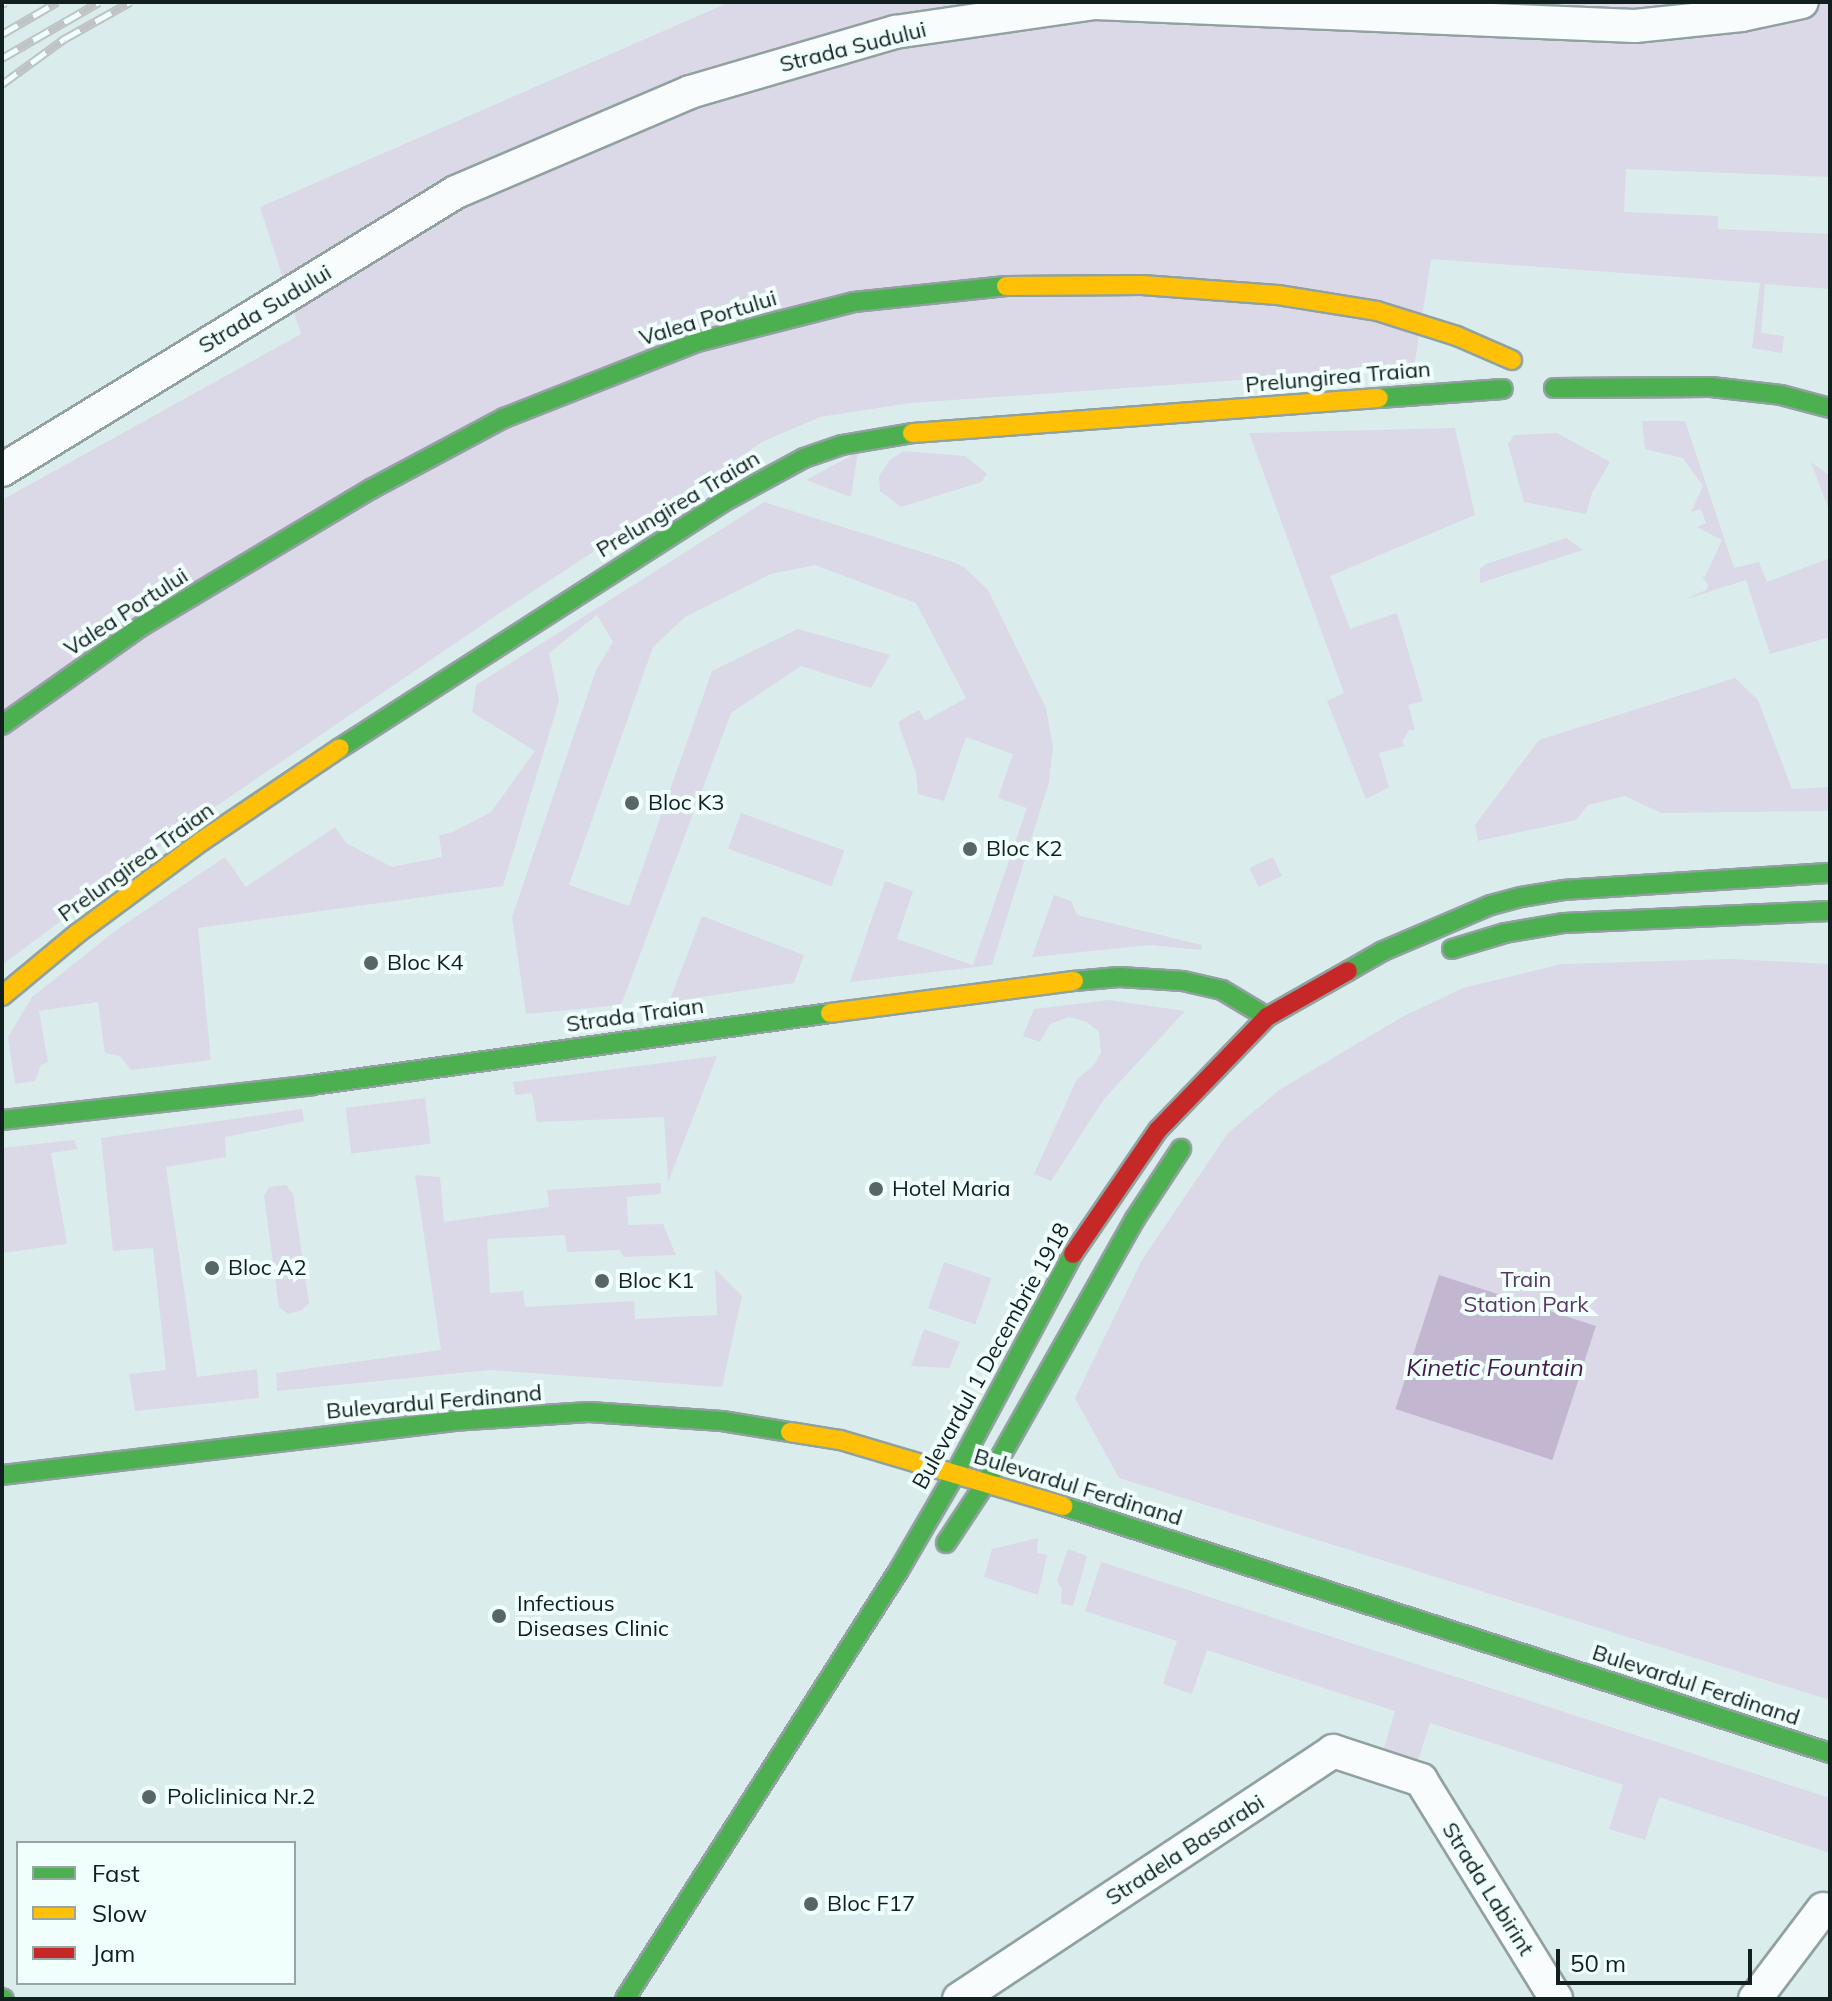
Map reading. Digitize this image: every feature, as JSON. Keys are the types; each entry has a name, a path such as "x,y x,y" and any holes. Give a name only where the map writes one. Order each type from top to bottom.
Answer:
{"street":[{"name":"Strada Sudului","path":"2,470 456,192 690,92 895,32 1095,3 1635,26 1741,15 1802,2"},
{"name":"Valea Portului","path":"2,725 156,618 371,489 504,418 697,342 854,302 1020,285 1142,285 1278,295 1377,311 1457,336 1512,360"},
{"path":"1512,360 1533,354"},
{"name":"Prelungirea Traian","path":"2,996 78,933 202,841 325,758 723,502 804,458 842,445 888,435 1509,396 1504,371 1512,360"},
{"path":"1551,387 1711,387 1781,395 1830,408"},
{"name":"Bulevardul 1 Decembrie 1918","path":"625,1999 899,1570 955,1474 1075,1250 1158,1130 1267,1017 1383,951 1491,905 1521,897 1564,890 1830,873"},
{"path":"1432,958 1505,933 1564,923 1830,911"},
{"name":"Strada Traian","path":"11,1119 312,1085 1006,988 1119,977 1183,981 1222,990 1244,1000 1267,1017"},
{"path":"2,1098 11,1119"},
{"path":"936,1558 985,1484 1135,1219 1193,1135"},
{"name":"Bulevardul Ferdinand","path":"2,1475 452,1421 589,1412 722,1421 820,1437 1076,1510 1830,1753"},
{"name":"Stradela Basarabi","path":"959,1999 1333,1751 1421,1780"},
{"name":"Strada Labirint","path":"1421,1780 1556,1999"},
{"path":"1755,1999 1823,1909"}],"green space":[{"path":"730,2 1830,2 1830,177 1626,169 1624,212 1718,216 1718,229 1830,234 1830,289 1765,284 1761,333 1784,336 1782,353 1752,348 1760,283 1431,259 1414,368 910,403 820,417 764,441 504,610 187,826 2,965 2,500 301,334 260,207"},
{"path":"1642,421 1685,421 1734,568 1759,562 1767,582 1830,558 1830,637 1770,654 1746,580 1683,600 1706,590 1708,585 1702,576 1705,577 1722,540 1697,527 1706,523 1701,509 1691,512 1703,486 1683,458 1645,449"},
{"path":"1455,428 1475,515 1330,576 1350,629 1397,613 1423,701 1408,705 1415,730 1409,730 1402,742 1405,746 1379,753 1389,787 1366,799 1327,701 1344,693 1249,433"},
{"path":"1557,433 1610,462 1592,493 1586,514 1524,502 1508,444 1514,435"},
{"path":"903,451 965,456 987,474 981,482 901,507 880,491 879,476 890,460"},
{"path":"858,452 851,497 806,480"},
{"path":"1811,462 1830,476 1830,513"},
{"path":"764,502 950,561 964,567 988,590 1046,708 1053,747 1049,782 992,965 850,982 885,881 913,891 897,939 973,965 1027,808 998,798 1013,754 966,737 944,801 918,794 916,773 898,722 919,710 925,721 966,698 916,603 815,565 771,574 685,617 653,647 569,885 629,906 712,671 798,629 890,655 871,688 801,666 731,713 621,1005 526,1014 512,917 596,670 613,642 597,615 549,653 559,701 503,886 198,928 211,1060 131,1070 120,1056 105,1053 98,1002 39,1011 48,1062 41,1065 35,1081 15,1084 8,1037 32,997 119,928 225,857 246,887 335,827 346,843 392,867 442,857 439,835 453,832 491,812 535,751 472,712 476,685"},
{"path":"1566,538 1583,550 1480,583 1480,569 1486,564"},
{"path":"1735,678 1758,700 1792,789 1830,787 1830,811 1661,813 1625,796 1588,805 1576,820 1478,841 1475,825 1539,740"},
{"path":"741,813 844,851 831,886 728,849"},
{"path":"1273,857 1282,876 1258,887 1249,868"},
{"path":"1054,895 1071,901 1077,915 1202,945 1201,950 1150,945 1032,957"},
{"path":"702,916 804,955 794,983 669,1002"},
{"name":"Train Station Park","path":"1731,959 1830,964 1830,1700 1119,1478 1075,1398 1142,1260 1228,1133 1279,1090 1402,1017 1463,988 1562,964"},
{"path":"1109,1000 1185,1011 1104,1099 1051,1181 1034,1174 1077,1079 1093,1066 1101,1053 1099,1032 1087,1022 1069,1017 1050,1024 1040,1042 1023,1036 1034,1009"},
{"path":"717,1056 668,1182 664,1117 537,1122 532,1093 515,1095 513,1082"},
{"path":"425,1098 431,1144 351,1153 346,1108"},
{"path":"302,1109 304,1121 225,1137 226,1157 166,1167 197,1377 257,1369 259,1398 135,1411 129,1374 166,1370 153,1248 113,1251 101,1138"},
{"path":"74,1140 78,1149 51,1153 67,1244 2,1253 2,1148"},
{"path":"415,1175 440,1177 444,1222 549,1207 547,1190 661,1183 660,1194 627,1197 628,1225 663,1224 676,1255 623,1257 620,1250 567,1252 565,1235 487,1239 490,1293 523,1291 525,1307 634,1301 635,1319 717,1315 715,1269 742,1296 722,1387 490,1370 277,1391 276,1373 441,1350"},
{"path":"286,1185 293,1194 309,1303 302,1310 288,1314 279,1307 264,1196 269,1187"},
{"path":"944,1262 991,1278 975,1325 928,1308"},
{"path":"924,1329 960,1342 949,1368 911,1366"},
{"path":"1038,1538 1037,1553 1047,1555 1038,1595 984,1577 992,1549"},
{"path":"1068,1549 1087,1556 1073,1606 1061,1603 1062,1589 1057,1581"},
{"path":"1101,1562 1830,1798 1830,1853 1659,1797 1645,1840 1609,1829 1623,1785 1430,1723 1416,1766 1382,1755 1395,1711 1207,1650 1192,1694 1163,1684 1177,1641 1085,1611"}],"water":[{"name":"Kinetic Fountain","path":"1439,1275 1596,1326 1552,1460 1395,1409"}],"railway":[{"path":"2,4 6,2"},
{"path":"2,34 57,2"},
{"path":"2,58 99,2"},
{"path":"2,84 64,39 130,2"}],"traffic: fast":[{"path":"2,725 142,626 371,489 504,418 697,342 854,302 1006,286"},
{"path":"1554,388 1711,387 1781,395 1830,408"},
{"path":"1379,398 1503,389"},
{"path":"340,748 723,502 804,458 842,445 912,433"},
{"path":"1348,971 1383,951 1491,905 1521,897 1564,890 1830,873"},
{"path":"1452,949 1505,933 1564,923 1830,911"},
{"path":"1074,981 1119,977 1183,981 1222,990 1267,1017"},
{"path":"2,1120 312,1085 830,1013"},
{"path":"946,1543 985,1484 1135,1219 1181,1149"},
{"path":"625,1999 899,1570 955,1474 1073,1254"},
{"path":"2,1475 452,1421 589,1412 722,1421 790,1432"},
{"path":"1063,1506 1830,1753"}],"traffic: slow":[{"path":"1006,286 1142,285 1278,295 1377,311 1457,336 1512,360"},
{"path":"912,433 1379,398"},
{"path":"2,996 78,933 202,841 340,748"},
{"path":"830,1013 1074,981"},
{"path":"790,1432 840,1440 1063,1506"}],"traffic: jam":[{"path":"1073,1254 1158,1130 1267,1017 1348,971"}],"place":[{"name":"Bloc K3","path":"632,803"},
{"name":"Bloc K2","path":"970,849"},
{"name":"Bloc K4","path":"371,963"},
{"name":"Hotel Maria","path":"876,1189"},
{"name":"Bloc A2","path":"212,1268"},
{"name":"Bloc K1","path":"602,1281"},
{"name":"Infectious Diseases Clinic","path":"499,1616"},
{"name":"Policlinica Nr.2","path":"149,1797"},
{"name":"Bloc F17","path":"811,1904"}]}
